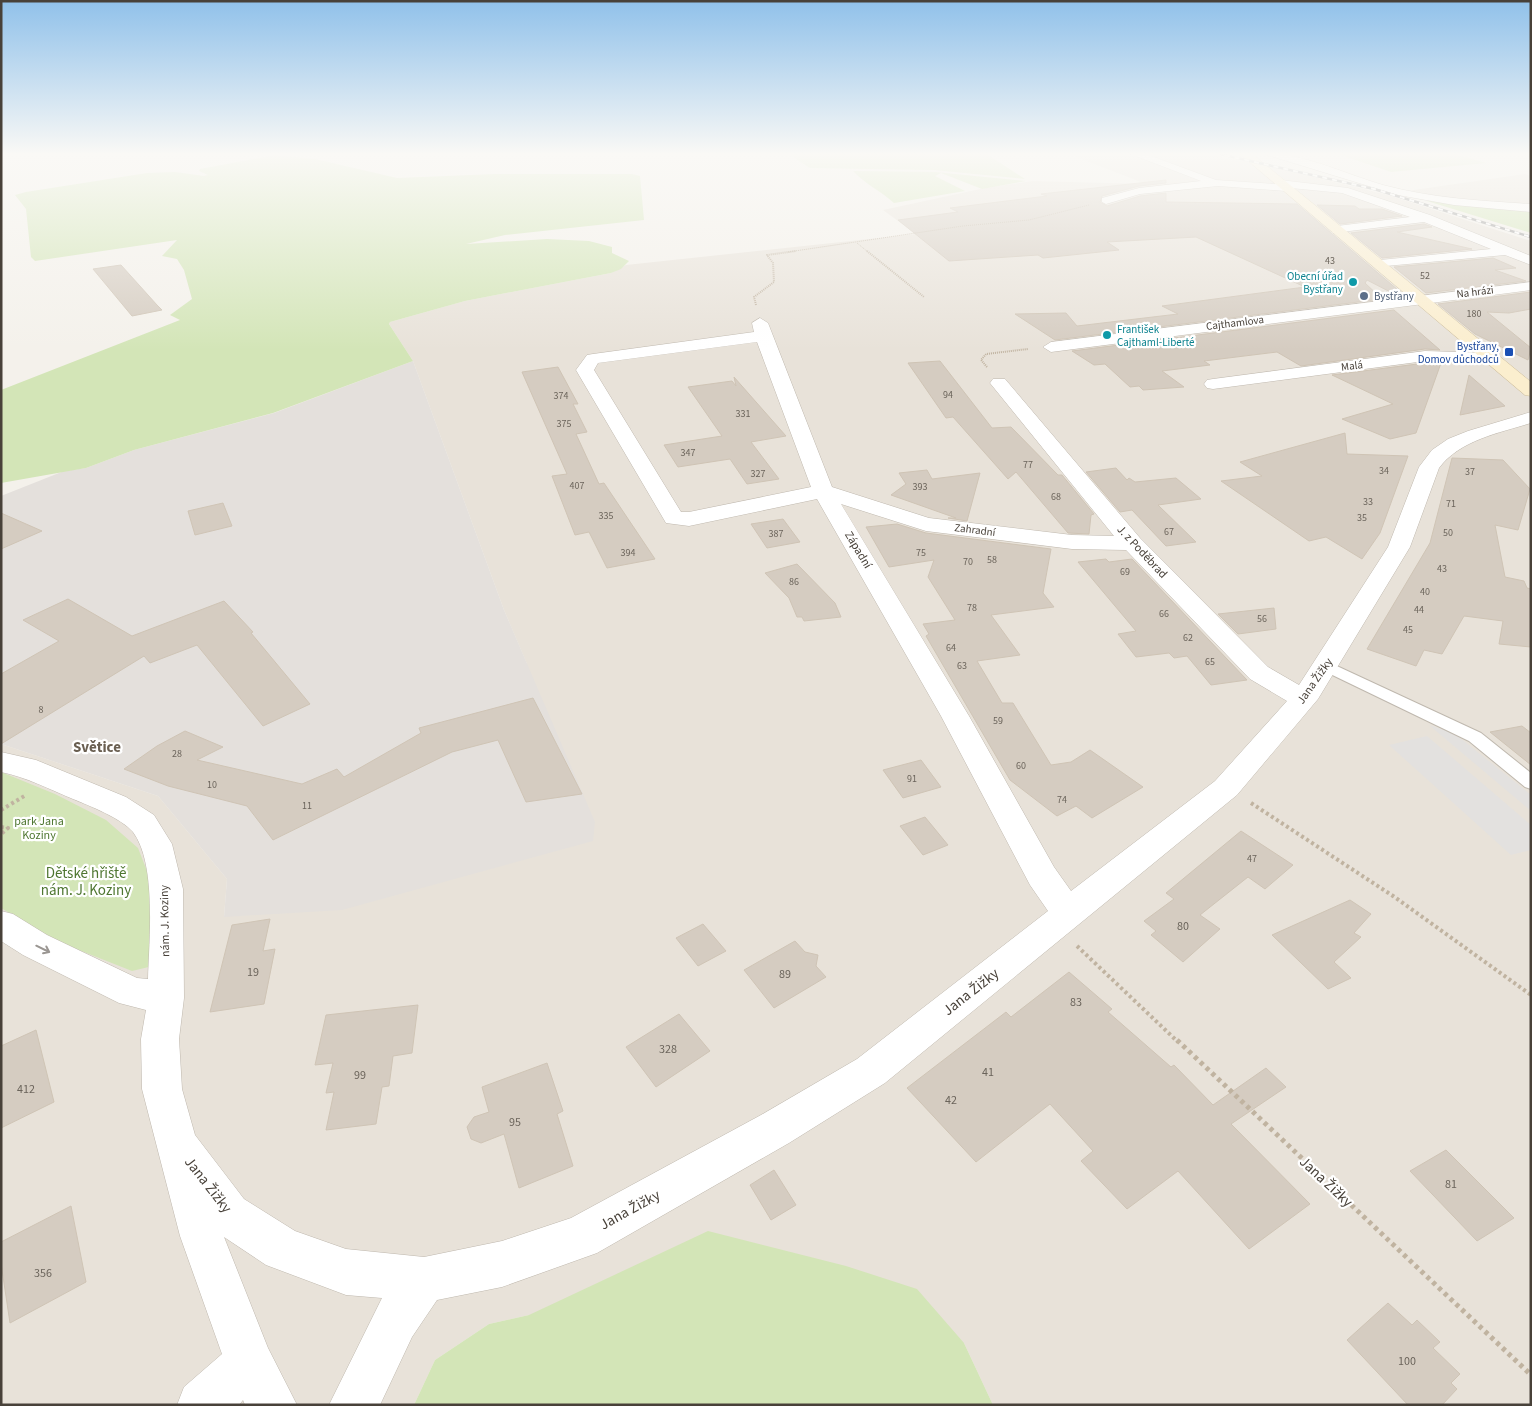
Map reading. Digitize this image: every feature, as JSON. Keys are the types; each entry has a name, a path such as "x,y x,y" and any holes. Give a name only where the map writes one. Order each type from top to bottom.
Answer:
{"street":[{"path":"1323,219 1531,391"},
{"path":"1337,230 1421,219"},
{"path":"1427,219 1531,262"},
{"path":"1447,219 1531,251"},
{"path":"1380,264 1506,251"},
{"name":"Na hrázi","path":"1419,299 1531,286"},
{"name":"Cajthamlova","path":"1051,347 1419,299"},
{"path":"761,330 593,359 585,370 674,518 688,519 823,491"},
{"name":"Západní","path":"761,330 823,491 950,707 1042,876 1062,919"},
{"name":"Malá","path":"1213,384 1425,356 1491,358"},
{"name":"J. z Poděbrad","path":"999,383 1132,543 1259,673 1304,699"},
{"name":"Jana Žižky","path":"179,1147 229,1214 282,1249 346,1272 424,1280 502,1264 581,1237 776,1129 871,1071 1226,788 1304,699 1326,666 1399,547 1429,466 1439,454 1455,443 1531,417"},
{"name":"Zahradní","path":"823,491 926,524 1072,542 1132,543"},
{"name":"nám. J. Koziny","path":"1,762 26,767 89,792 115,805 143,823 156,844 166,889 166,998 160,1039 162,1089 202,1236 250,1362 272,1405"},
{"path":"1,924 35,945 132,992 166,998"},
{"path":"354,1405 395,1320 424,1280"},
{"path":"202,1405 250,1362"}],"lane":[{"path":"1326,666 1475,736 1531,783"}],"path":[{"path":"761,330 754,297 774,282 772,263 767,254 963,226 1034,219"},
{"path":"856,242 924,297"},
{"path":"999,383 982,360 986,354 1051,347"},
{"path":"1226,788 1336,856 1468,947 1531,995"},
{"path":"1,827 8,828 1,834"},
{"name":"Jana Žižky","path":"1062,919 1531,1375"}],"shaded area":[{"path":"895,219 1461,219 1531,241 1531,1405 993,1405 964,1343 529,1315 489,1324 435,1360 414,1405 1,1405 1,744 158,796 227,879 224,917 527,664 504,610 413,361 389,324 390,322 465,301 611,273 626,265 916,234"},
{"path":"413,361 504,610 595,822 593,841 342,910 224,917 227,879 158,796 1,744 1,496 64,471 86,468 134,450 274,413"},
{"path":"1429,725 1454,733 1531,795 1531,811"},
{"path":"1427,736 1531,825 1531,850 1511,855 1389,745"}],"green space":[{"path":"27,219 644,220 505,235 466,244 547,239 589,241 612,247 612,253 629,261 621,269 611,273 465,301 390,322 389,324 413,361 273,413 134,450 86,468 1,483 1,390 180,320 170,315 192,299 184,270 177,259 162,256 177,240 35,261 31,257"},
{"path":"1484,219 1531,219 1531,233"},
{"name":"park Jana Koziny","path":"1,772 55,794 106,820 138,848 163,912 161,964 132,971 56,941 1,908"},
{"path":"708,1231 846,1266 917,1289 964,1343 993,1405 414,1405 435,1360 489,1324 529,1315"}],"building":[{"path":"1314,219 1405,296 1400,297 1367,280 1365,283 1382,299 1055,340 1015,314 1066,313 1077,326 1178,314 1162,306 1305,287 1196,237 1107,242 1119,250 1043,258 1038,255 949,261 898,220"},
{"path":"1333,219 1382,219 1340,224"},
{"path":"1424,224 1432,227 1397,232 1472,249 1382,258 1351,233"},
{"path":"1493,258 1516,268 1495,270 1526,281 1426,293 1394,267"},
{"path":"121,265 162,310 132,316 93,269"},
{"path":"1531,292 1531,309 1509,313 1487,312 1531,348 1528,360 1475,334 1438,304"},
{"path":"1394,310 1440,350 1425,349 1301,366 1277,352 1204,361 1210,365 1162,371 1184,387 1143,390 1139,386 1130,387 1105,364 1094,365 1072,351"},
{"path":"940,361 992,428 1011,427 1058,475 1062,475 1094,514 1091,515 1089,534 1068,533 1016,472 1008,479 953,417 946,418 908,363"},
{"path":"1425,363 1441,363 1416,433 1390,439 1342,419 1393,404 1332,375"},
{"path":"558,367 578,404 573,404 587,432 576,434 599,484 604,483 655,559 607,568 589,532 575,535 552,476 567,474 522,372"},
{"path":"1469,375 1505,406 1460,415"},
{"path":"734,377 786,436 751,442 779,479 747,484 730,459 678,467 664,445 722,436 688,387 732,381 736,386"},
{"path":"1345,433 1347,454 1408,456 1380,533 1362,559 1326,537 1309,541 1221,481 1262,476 1240,462"},
{"path":"1452,458 1503,460 1530,489 1518,530 1495,525 1505,577 1524,581 1527,588 1531,589 1531,647 1499,644 1503,621 1464,616 1442,654 1424,650 1416,666 1367,649 1430,543"},
{"path":"1116,468 1127,480 1129,478 1135,482 1176,478 1201,499 1158,505 1196,542 1166,546 1132,510 1120,512 1086,472"},
{"path":"927,470 932,479 980,473 967,521 948,518 956,518 891,495 906,484 899,473"},
{"path":"223,503 232,526 195,535 188,511"},
{"path":"1,513 42,531 1,549"},
{"path":"783,519 800,542 767,548 751,524"},
{"path":"897,524 926,533 1051,549 1043,593 1054,607 991,615 1020,655 977,661 1002,703 1013,703 1051,765 1071,762 1090,750 1143,787 1092,818 1076,806 1057,816 1010,780 926,636 929,634 923,624 955,620 928,577 934,560 889,567 866,527"},
{"path":"1106,559 1109,562 1132,559 1247,680 1211,685 1187,656 1174,658 1169,653 1136,657 1118,634 1136,631 1078,562"},
{"path":"797,564 835,603 841,617 804,621 802,617 797,617 789,598 765,573"},
{"path":"68,599 132,636 224,601 253,632 251,633 310,704 263,726 197,645 150,663 144,656 1,744 1,674 59,641 23,620"},
{"path":"1274,608 1276,629 1238,634 1218,614"},
{"path":"533,698 582,794 526,802 498,740 452,752 273,840 247,806 168,786 124,769 157,746 185,731 223,747 197,760 302,784 337,769 344,777 421,733 419,728"},
{"path":"1522,726 1531,733 1531,765 1490,732"},
{"path":"921,760 941,787 903,798 883,770"},
{"path":"925,817 948,845 923,855 900,826"},
{"path":"1241,831 1293,865 1265,889 1248,877 1200,915 1220,929 1183,962 1151,935 1156,931 1144,921 1174,899 1166,893"},
{"path":"1350,900 1371,914 1354,933 1361,937 1334,962 1351,978 1328,989 1272,935"},
{"path":"270,919 263,951 275,949 264,1004 210,1012 232,925"},
{"path":"703,924 726,951 698,966 676,938"},
{"path":"795,941 805,952 818,955 816,966 826,977 774,1008 744,970"},
{"path":"1069,972 1112,1009 1108,1012 1171,1067 1174,1065 1213,1105 1266,1068 1286,1087 1231,1124 1310,1204 1249,1249 1178,1171 1127,1209 1081,1161 1093,1151 1050,1104 976,1162 907,1088 1006,1012 1011,1017"},
{"path":"418,1005 412,1053 393,1056 389,1086 382,1087 376,1124 326,1130 334,1092 326,1093 333,1063 315,1065 326,1015"},
{"path":"679,1014 710,1051 656,1087 626,1047"},
{"path":"36,1030 54,1102 1,1128 1,1046"},
{"path":"547,1063 563,1111 557,1114 573,1166 519,1188 504,1134 481,1143 471,1139 467,1127 474,1117 489,1112 482,1087"},
{"path":"1446,1150 1514,1218 1477,1241 1410,1171"},
{"path":"774,1170 796,1205 771,1220 750,1185"},
{"path":"71,1206 86,1282 10,1323 1,1263 1,1242"},
{"path":"1388,1303 1412,1325 1417,1320 1440,1342 1433,1348 1460,1374 1451,1383 1457,1389 1442,1405 1408,1405 1347,1340"}],"railway":[{"path":"1471,219 1531,237"}],"place":[{"name":"Obecní úřad Bystřany","path":"1353,282"},
{"name":"Bystřany","path":"1364,296"},
{"name":"František Cajthaml-Liberté","path":"1107,335"},
{"name":"Bystřany, Domov důchodců","path":"1509,352"}],"district":[{"name":"Světice","path":"97,747"}],"park label":[{"name":"Dětské hřiště nám. J. Koziny","path":"86,882"}]}
